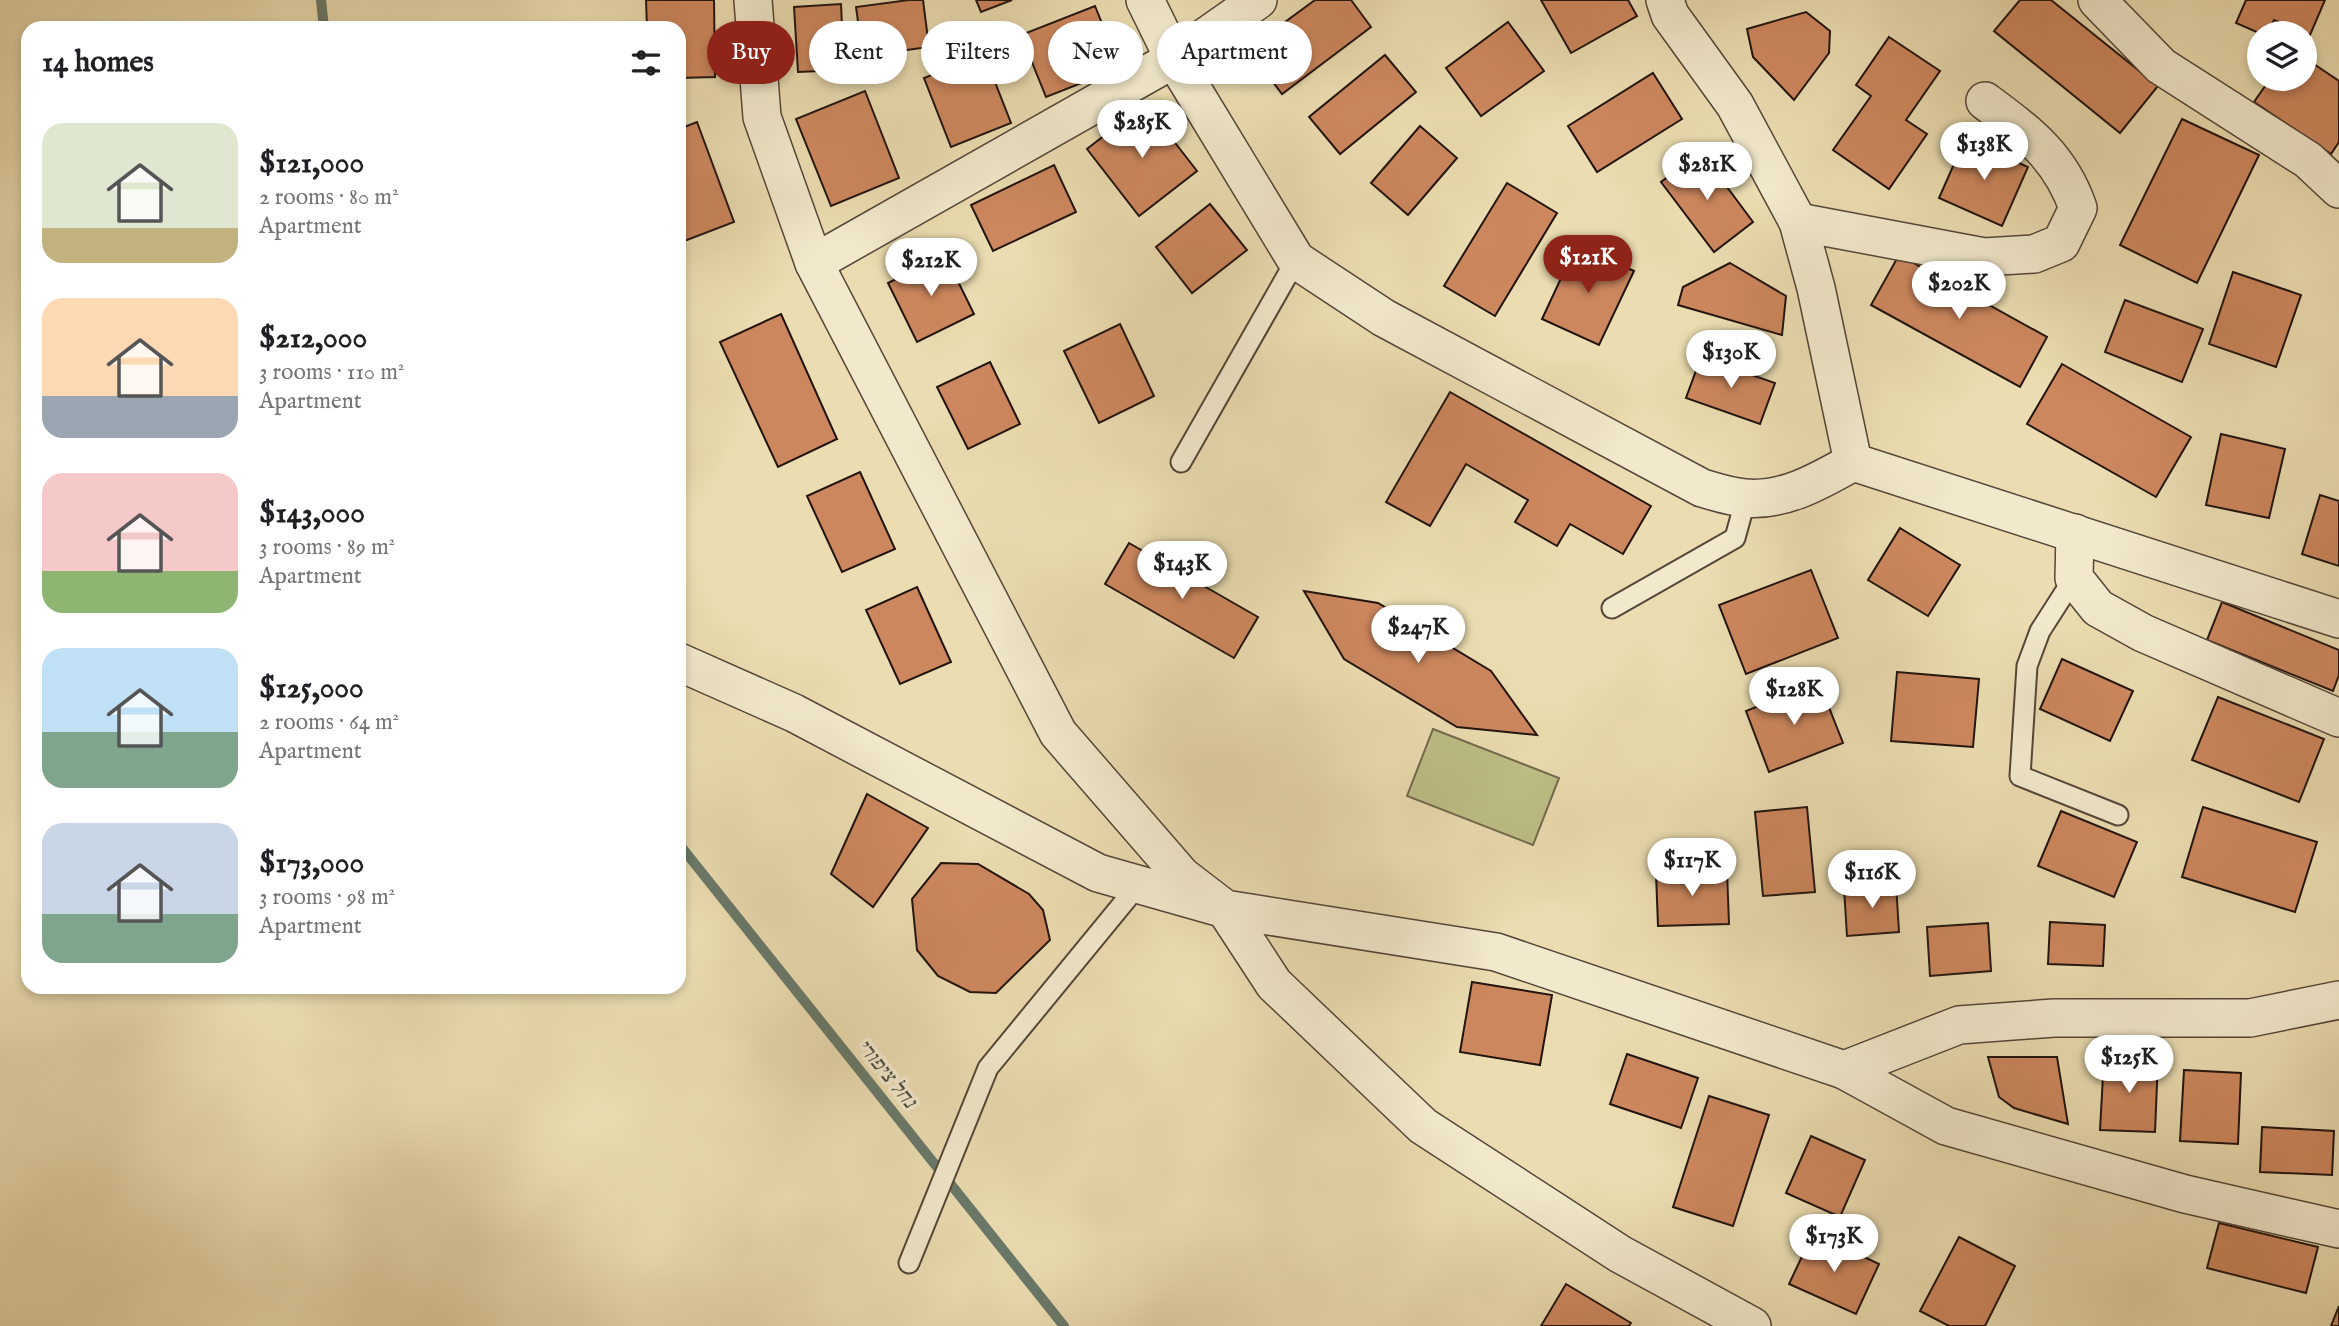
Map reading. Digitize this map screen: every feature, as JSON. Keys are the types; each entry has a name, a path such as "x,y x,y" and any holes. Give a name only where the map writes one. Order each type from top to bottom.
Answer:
{"street":[{"path":"753,0 762,117 814,263 1058,733 1182,876 1225,909 1274,984 1423,1126 1620,1254 1752,1326"},
{"path":"1145,0 1157,24"},
{"path":"1228,21 1258,0"},
{"path":"1665,0 1670,15 1735,105 1798,222 1816,288 1853,462"},
{"path":"2096,0 2161,66 2308,160 2339,189"},
{"path":"814,263 1157,69"},
{"path":"1189,84 1296,260 1384,318 1609,441 1702,488 1746,498 1783,495 1823,479 1853,462 2339,619"},
{"path":"1798,222 1984,257 2034,254 2061,243 2078,208 2068,180 2036,139 1985,101"},
{"path":"2075,533 2074,578 2098,608 2143,633 2339,718"},
{"path":"686,665 794,713 1098,873 1225,909 1496,951 1844,1070 1946,1126 2185,1194 2339,1228"},
{"path":"1844,1070 1959,1025 2054,1018 2250,1018 2339,1000"}],"lane":[{"path":"1181,462 1296,260"},
{"path":"1612,608 1735,538 1746,498"},
{"path":"2074,578 2040,631 2027,666 2020,776 2118,815"},
{"path":"909,1263 988,1068 1139,884"}],"green space":[{"path":"1433,729 1559,778 1533,845 1407,796"}],"building":[{"path":"646,0 714,0 714,21 707,21 707,77 686,78 686,21 647,21"},
{"path":"923,0 926,21 921,21 921,48 907,50 907,21 858,21 856,7"},
{"path":"976,0 1012,0 981,12"},
{"path":"1315,0 1351,0 1371,27 1312,71 1312,21 1286,21"},
{"path":"1541,0 1628,0 1637,16 1571,53"},
{"path":"2020,0 2051,0 2158,86 2120,133 1994,31"},
{"path":"2246,0 2325,0 2316,21 2247,21 2247,28 2236,23"},
{"path":"841,4 842,21 809,21 809,72 798,72 794,7"},
{"path":"1095,6 1101,21 1057,21"},
{"path":"1806,12 1830,31 1829,53 1794,100 1753,57 1747,29"},
{"path":"1508,22 1544,71 1481,116 1446,68"},
{"path":"1048,24 1048,84 1079,84 1046,97 1034,67 1034,30"},
{"path":"1889,37 1940,71 1906,120 1927,134 1889,189 1833,150 1871,96 1856,85"},
{"path":"1385,55 1416,92 1340,154 1309,117"},
{"path":"2317,66 2339,81 2339,142 2331,154 2254,102 2262,91 2317,91"},
{"path":"1653,73 1682,119 1597,172 1568,126"},
{"path":"926,84 996,84 1011,123 951,147"},
{"path":"1274,84 1295,84 1282,94"},
{"path":"865,91 899,178 831,206 796,119"},
{"path":"1145,104 1197,171 1139,216 1087,149"},
{"path":"2182,119 2259,155 2197,283 2120,245"},
{"path":"697,122 734,222 686,240 686,126"},
{"path":"1420,126 1457,158 1408,215 1371,183"},
{"path":"1965,139 2028,167 2002,226 1939,198"},
{"path":"1701,152 1753,222 1714,252 1661,182"},
{"path":"1054,165 1076,212 993,251 971,205"},
{"path":"1507,183 1557,213 1495,316 1444,286"},
{"path":"1210,204 1247,250 1192,293 1156,247"},
{"path":"1577,244 1634,271 1599,345 1542,319"},
{"path":"945,255 974,314 917,342 888,283"},
{"path":"1899,255 2047,337 2020,387 1871,305"},
{"path":"1730,263 1786,296 1782,335 1678,305 1683,287"},
{"path":"2233,272 2301,295 2276,367 2209,344"},
{"path":"2125,300 2203,329 2182,382 2105,352"},
{"path":"781,314 837,439 778,467 720,342"},
{"path":"1120,324 1154,396 1099,423 1064,351"},
{"path":"1701,357 1775,383 1760,424 1686,398"},
{"path":"990,362 1020,424 968,449 937,387"},
{"path":"2062,364 2191,437 2156,497 2027,424"},
{"path":"1450,392 1651,506 1623,554 1570,524 1557,546 1515,522 1528,500 1466,464 1430,526 1386,502"},
{"path":"2221,434 2285,449 2269,518 2206,505"},
{"path":"860,472 895,549 842,572 807,496"},
{"path":"2320,495 2339,501 2339,566 2302,554"},
{"path":"1900,528 1960,565 1928,616 1868,580"},
{"path":"1129,543 1258,617 1234,658 1105,584"},
{"path":"1811,570 1838,638 1746,674 1719,605"},
{"path":"917,587 951,662 900,684 866,610"},
{"path":"1304,591 1378,603 1491,671 1537,735 1457,727 1344,659"},
{"path":"2222,602 2339,650 2339,675 2333,691 2207,640"},
{"path":"2062,659 2133,691 2110,741 2040,709"},
{"path":"1897,672 1979,679 1973,747 1891,741"},
{"path":"1819,682 1843,743 1769,772 1746,711"},
{"path":"2218,697 2324,739 2299,802 2192,760"},
{"path":"867,794 928,828 873,907 831,874"},
{"path":"1807,807 1815,892 1763,896 1755,812"},
{"path":"2203,807 2317,842 2295,912 2182,877"},
{"path":"2061,811 2137,842 2114,897 2038,866"},
{"path":"941,863 978,864 1029,894 1043,910 1050,940 996,993 970,992 938,976 917,950 912,899"},
{"path":"1727,871 1729,924 1658,926 1656,873"},
{"path":"1896,884 1899,932 1847,936 1844,888"},
{"path":"2050,922 2105,925 2103,966 2048,964"},
{"path":"1988,923 1991,971 1930,976 1927,927"},
{"path":"1472,982 1552,995 1540,1065 1460,1052"},
{"path":"1627,1054 1698,1078 1681,1128 1610,1104"},
{"path":"1988,1057 2057,1057 2068,1124 2014,1108 1999,1097"},
{"path":"2104,1058 2158,1060 2155,1132 2100,1130"},
{"path":"2184,1070 2241,1073 2238,1144 2180,1141"},
{"path":"1709,1096 1769,1115 1733,1226 1673,1207"},
{"path":"2262,1127 2334,1131 2332,1175 2260,1172"},
{"path":"1811,1136 1865,1160 1840,1217 1786,1193"},
{"path":"2219,1223 2318,1247 2306,1293 2207,1268"},
{"path":"1813,1233 1879,1264 1856,1314 1789,1284"},
{"path":"1959,1237 2015,1266 1985,1326 1949,1326 1920,1311"},
{"path":"1566,1284 1631,1323 1629,1326 1541,1326"},
{"path":"2339,1306 2339,1326 2331,1326"}],"waterway":[{"name":"נחל ציפורי","path":"321,0 323,21"},
{"name":"נחל ציפורי","path":"686,853 1064,1326"}]}
